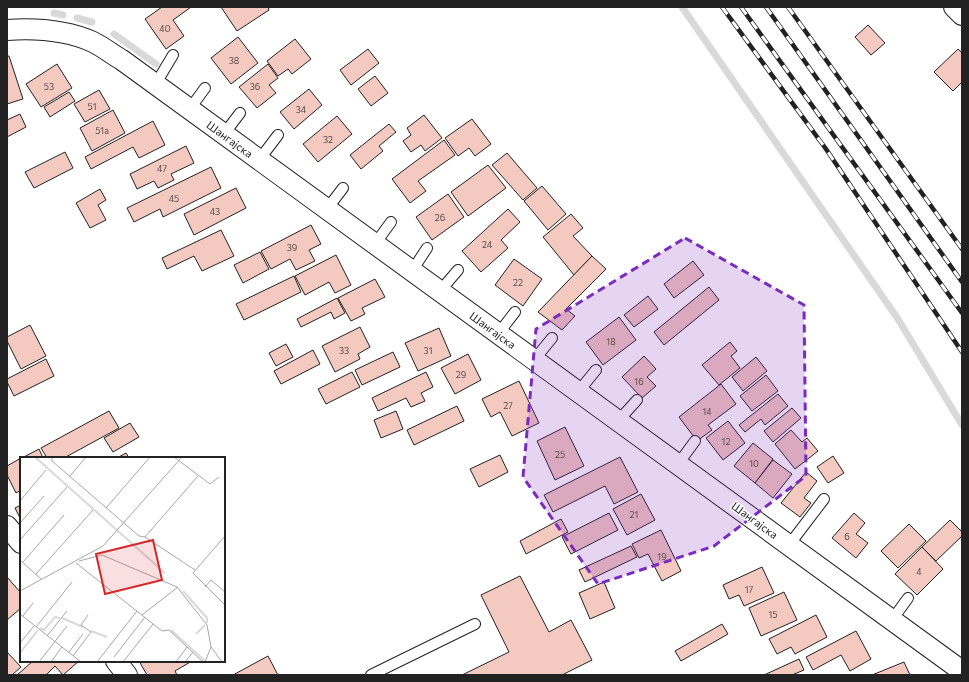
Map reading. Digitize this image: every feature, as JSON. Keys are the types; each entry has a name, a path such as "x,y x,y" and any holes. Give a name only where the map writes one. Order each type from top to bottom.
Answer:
{"street":[{"path":"954,7 962,15"},
{"name":"Шангајска","path":"7,30 38,29 61,32 78,36 93,42 108,51 962,671"},
{"path":"7,526 20,542"},
{"path":"117,662 127,675"}],"lane":[{"path":"155,85 173,55"},
{"path":"189,110 205,88"},
{"path":"224,134 240,113"},
{"path":"259,160 278,135"},
{"path":"327,209 343,188"},
{"path":"375,244 391,222"},
{"path":"412,271 427,248"},
{"path":"440,291 458,270"},
{"path":"498,334 515,312"},
{"path":"534,360 552,338"},
{"path":"578,392 596,370"},
{"path":"618,421 637,400"},
{"path":"678,464 695,441"},
{"path":"789,545 824,499"},
{"path":"892,620 908,598"},
{"path":"371,675 475,624"}],"highlighted area":[{"path":"685,238 804,305 806,476 714,546 598,584 523,477 536,329"}],"building":[{"path":"162,7 191,7 173,20 184,36 166,49 145,19"},
{"path":"221,7 268,7 269,10 237,31"},
{"path":"868,25 885,43 871,55 855,37"},
{"path":"238,37 258,63 231,84 211,58"},
{"path":"295,39 311,59 292,74 288,69 278,76 267,61"},
{"path":"368,49 379,63 351,85 340,70"},
{"path":"958,49 962,53 962,82 953,91 934,72"},
{"path":"7,56 9,56 23,99 7,104"},
{"path":"57,64 72,88 41,107 26,84"},
{"path":"268,64 278,78 269,85 276,93 257,108 239,87"},
{"path":"375,76 388,93 371,106 358,89"},
{"path":"309,89 322,105 294,129 280,112"},
{"path":"99,90 110,109 85,122 74,104"},
{"path":"69,92 75,101 50,117 44,107"},
{"path":"113,110 125,133 92,151 80,128"},
{"path":"20,114 26,127 7,137 7,120"},
{"path":"424,115 442,138 425,151 421,145 411,152 403,141 411,135 407,128"},
{"path":"337,116 352,134 318,162 303,144"},
{"path":"472,119 491,144 475,156 469,148 458,156 445,138"},
{"path":"153,121 165,145 139,158 133,147 91,169 85,157"},
{"path":"389,124 396,132 379,146 383,151 361,169 350,155"},
{"path":"444,140 455,155 418,181 426,191 410,203 392,179"},
{"path":"186,146 194,163 171,174 174,180 158,188 154,181 137,189 130,174"},
{"path":"65,152 73,168 34,188 25,172"},
{"path":"507,153 537,188 523,200 492,165"},
{"path":"488,165 506,188 468,216 451,192"},
{"path":"211,167 221,188 163,217 160,209 134,222 127,208"},
{"path":"542,186 566,214 548,230 524,201"},
{"path":"236,188 246,208 194,235 184,214"},
{"path":"100,189 106,200 98,205 106,220 90,228 76,203"},
{"path":"448,194 464,217 432,240 416,217"},
{"path":"508,209 520,222 501,240 508,248 481,272 462,251"},
{"path":"571,214 583,228 573,236 592,256 574,275 543,237"},
{"path":"311,225 321,244 309,250 315,261 296,270 290,259 271,269 261,251"},
{"path":"221,230 234,256 202,271 194,256 167,269 162,258"},
{"path":"260,252 269,269 243,283 234,265"},
{"path":"336,255 351,285 335,293 329,282 305,295 295,276"},
{"path":"592,256 606,269 566,309 575,316 562,330 538,312"},
{"path":"514,259 542,279 523,306 495,285"},
{"path":"693,261 704,275 674,298 664,284"},
{"path":"294,276 301,292 244,320 236,304"},
{"path":"375,279 385,297 362,308 365,314 351,321 338,298"},
{"path":"709,287 719,300 664,345 654,332"},
{"path":"648,296 658,309 634,327 624,315"},
{"path":"337,298 345,313 334,319 331,312 301,327 297,319"},
{"path":"619,317 636,340 603,365 586,342"},
{"path":"30,325 46,356 21,369 7,341 7,337"},
{"path":"360,327 370,347 358,354 360,359 335,372 322,346"},
{"path":"439,328 451,356 418,371 405,343"},
{"path":"730,342 737,351 731,356 740,368 719,385 702,365"},
{"path":"286,344 293,357 276,366 269,353"},
{"path":"313,350 320,364 281,384 274,371"},
{"path":"393,352 400,367 362,385 355,370"},
{"path":"468,354 481,380 455,394 441,368"},
{"path":"644,356 656,369 647,377 656,386 642,398 622,377"},
{"path":"756,357 767,371 743,391 732,377"},
{"path":"46,359 54,376 14,396 7,379"},
{"path":"352,372 360,387 326,404 318,389"},
{"path":"426,372 433,387 421,393 425,401 411,407 406,398 378,411 372,398"},
{"path":"766,375 778,391 752,411 740,396"},
{"path":"519,381 539,423 512,436 500,412 491,417 482,399"},
{"path":"721,384 736,404 708,425 712,430 697,441 679,417"},
{"path":"778,394 788,406 765,425 761,419 745,432 739,425"},
{"path":"457,406 464,421 414,445 407,430"},
{"path":"792,408 801,418 773,442 764,431"},
{"path":"109,411 119,428 66,457 46,457 41,448"},
{"path":"396,411 403,429 381,438 374,420"},
{"path":"728,421 745,443 723,460 706,438"},
{"path":"130,423 139,437 113,452 104,438"},
{"path":"565,427 584,466 555,480 537,441"},
{"path":"791,430 802,442 807,438 818,451 795,469 775,444"},
{"path":"753,443 773,459 755,483 734,466"},
{"path":"39,449 43,457 24,457"},
{"path":"126,453 128,457 119,457"},
{"path":"500,455 508,472 479,487 470,469"},
{"path":"833,456 844,473 828,483 817,467"},
{"path":"620,457 638,492 614,504 605,486 553,512 544,495"},
{"path":"20,459 20,491 16,493 7,475 7,466"},
{"path":"773,460 792,474 773,498 755,483"},
{"path":"806,472 817,481 804,498 811,503 800,517 781,503"},
{"path":"641,494 655,520 627,535 613,509"},
{"path":"20,506 20,518 15,508"},
{"path":"609,513 618,530 571,554 562,537"},
{"path":"854,513 865,523 856,534 868,543 856,558 832,538"},
{"path":"561,519 568,532 526,554 520,541"},
{"path":"950,520 962,532 962,536 936,561 922,547"},
{"path":"909,524 926,541 898,568 881,551"},
{"path":"661,530 681,571 662,581 648,554 639,558 632,544"},
{"path":"631,546 637,557 585,582 579,570"},
{"path":"922,547 943,569 917,595 895,574"},
{"path":"762,567 774,593 744,606 739,595 729,599 723,585"},
{"path":"520,576 549,632 571,620 592,660 562,675 462,675 509,652 481,595"},
{"path":"7,577 20,592 20,609 7,620"},
{"path":"604,582 615,608 590,619 579,593"},
{"path":"784,592 797,620 761,636 749,608"},
{"path":"816,615 827,637 795,654 791,647 777,654 769,639"},
{"path":"722,624 728,634 681,661 675,651"},
{"path":"856,631 871,659 850,671 841,655 813,670 806,657"},
{"path":"7,652 21,667 12,675 7,675"},
{"path":"268,656 278,675 233,675"},
{"path":"799,659 804,670 792,675 764,675"},
{"path":"32,662 78,662 63,675 55,666 46,675 17,675"},
{"path":"140,662 190,662 175,671 177,675 147,675"},
{"path":"904,662 910,675 872,675"}],"waterway":[{"path":"682,7 898,319 962,425"},
{"path":"54,13 63,15"},
{"path":"77,18 92,22"},
{"path":"114,34 156,64"}],"railway":[{"path":"722,7 826,149 962,352"},
{"path":"741,7 962,313"},
{"path":"766,7 962,282"},
{"path":"788,7 962,249"}]}
